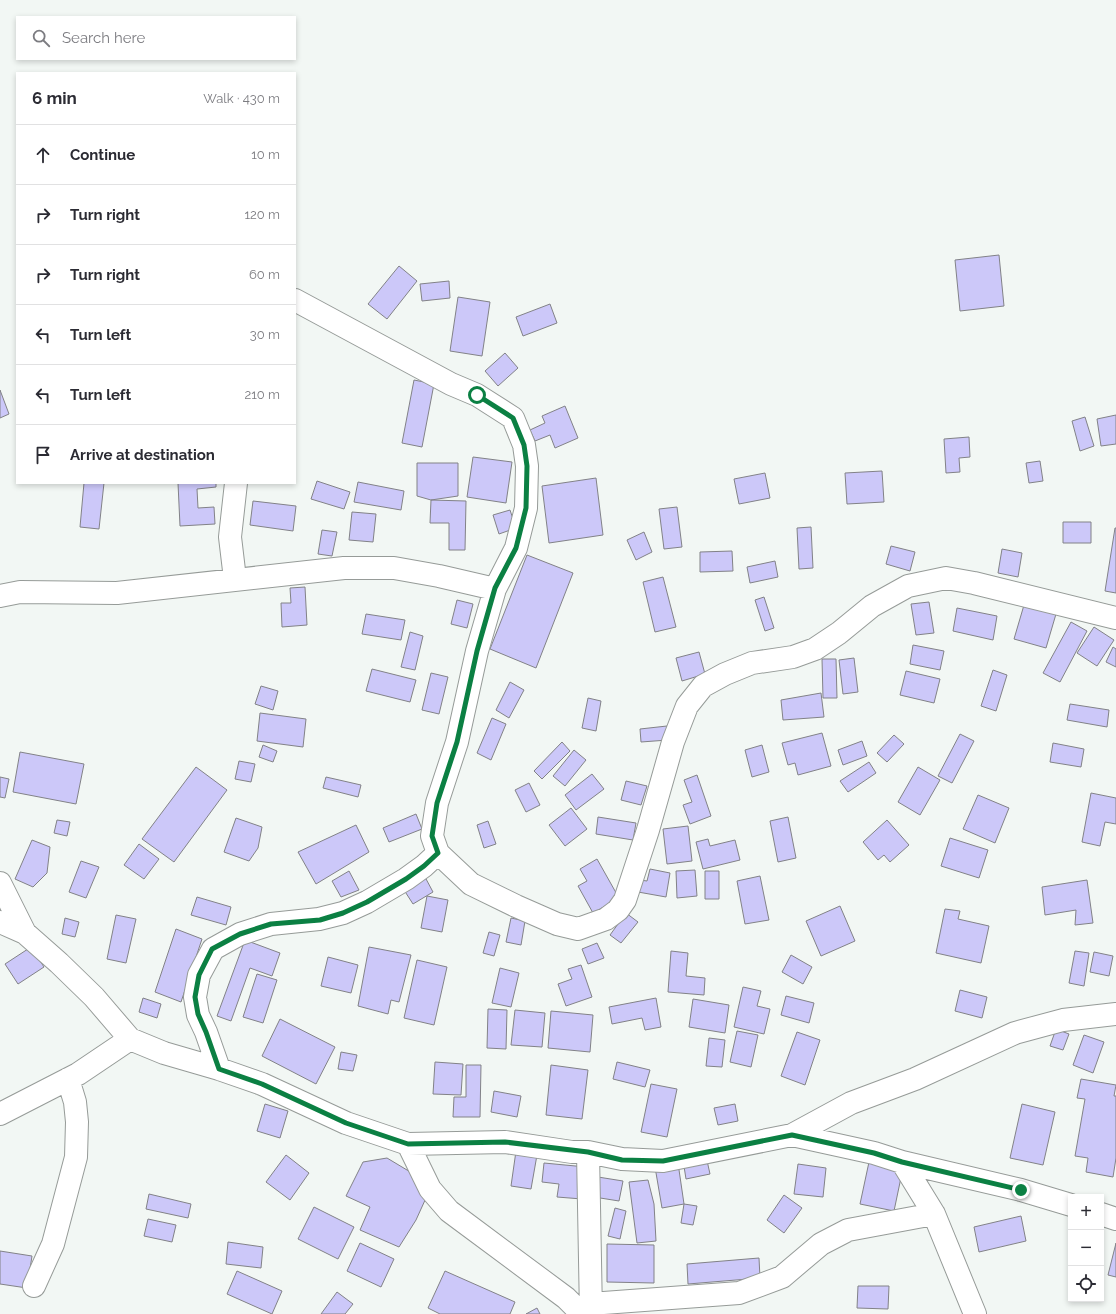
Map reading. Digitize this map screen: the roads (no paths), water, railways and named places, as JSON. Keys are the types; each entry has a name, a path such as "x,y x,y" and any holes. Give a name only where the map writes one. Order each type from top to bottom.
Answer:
{"street":[{"path":"296,301 451,384 477,395 513,418 524,445 527,466 526,508 516,548 495,588 477,651 457,742 437,803 432,836 438,853 471,884 557,924 578,929 606,919 618,910 625,900 648,830 672,742 687,706 703,686 725,674 752,663 793,657 815,649 839,633 872,606 908,586 946,578 974,583 1116,618"},
{"path":"235,579 230,537 236,484"},
{"path":"0,596 20,592 117,593 344,568 394,568 495,588"},
{"path":"219,1069 198,1014 195,997 199,975 212,949 240,934 271,924 320,920 343,913 367,902 406,879 424,866 438,853"},
{"path":"0,883 25,933"},
{"path":"0,922 25,933 94,997 130,1039 164,1053 219,1069 262,1084 346,1123 408,1144 505,1142 588,1152 622,1160 663,1161 792,1135 851,1103 915,1079 1015,1033 1063,1020 1116,1014"},
{"path":"0,1114 78,1074 130,1039"},
{"path":"34,1286 53,1244 76,1157 77,1122 75,1102 68,1079"},
{"path":"792,1135 874,1153 902,1162 1021,1190 1068,1204"},
{"path":"408,1144 430,1189 449,1212 566,1298 588,1311 739,1293 782,1277 821,1244 848,1230 934,1214"},
{"path":"588,1152 588,1311"},
{"path":"902,1162 934,1214 975,1314"},
{"path":"1104,1215 1116,1219"}]}
